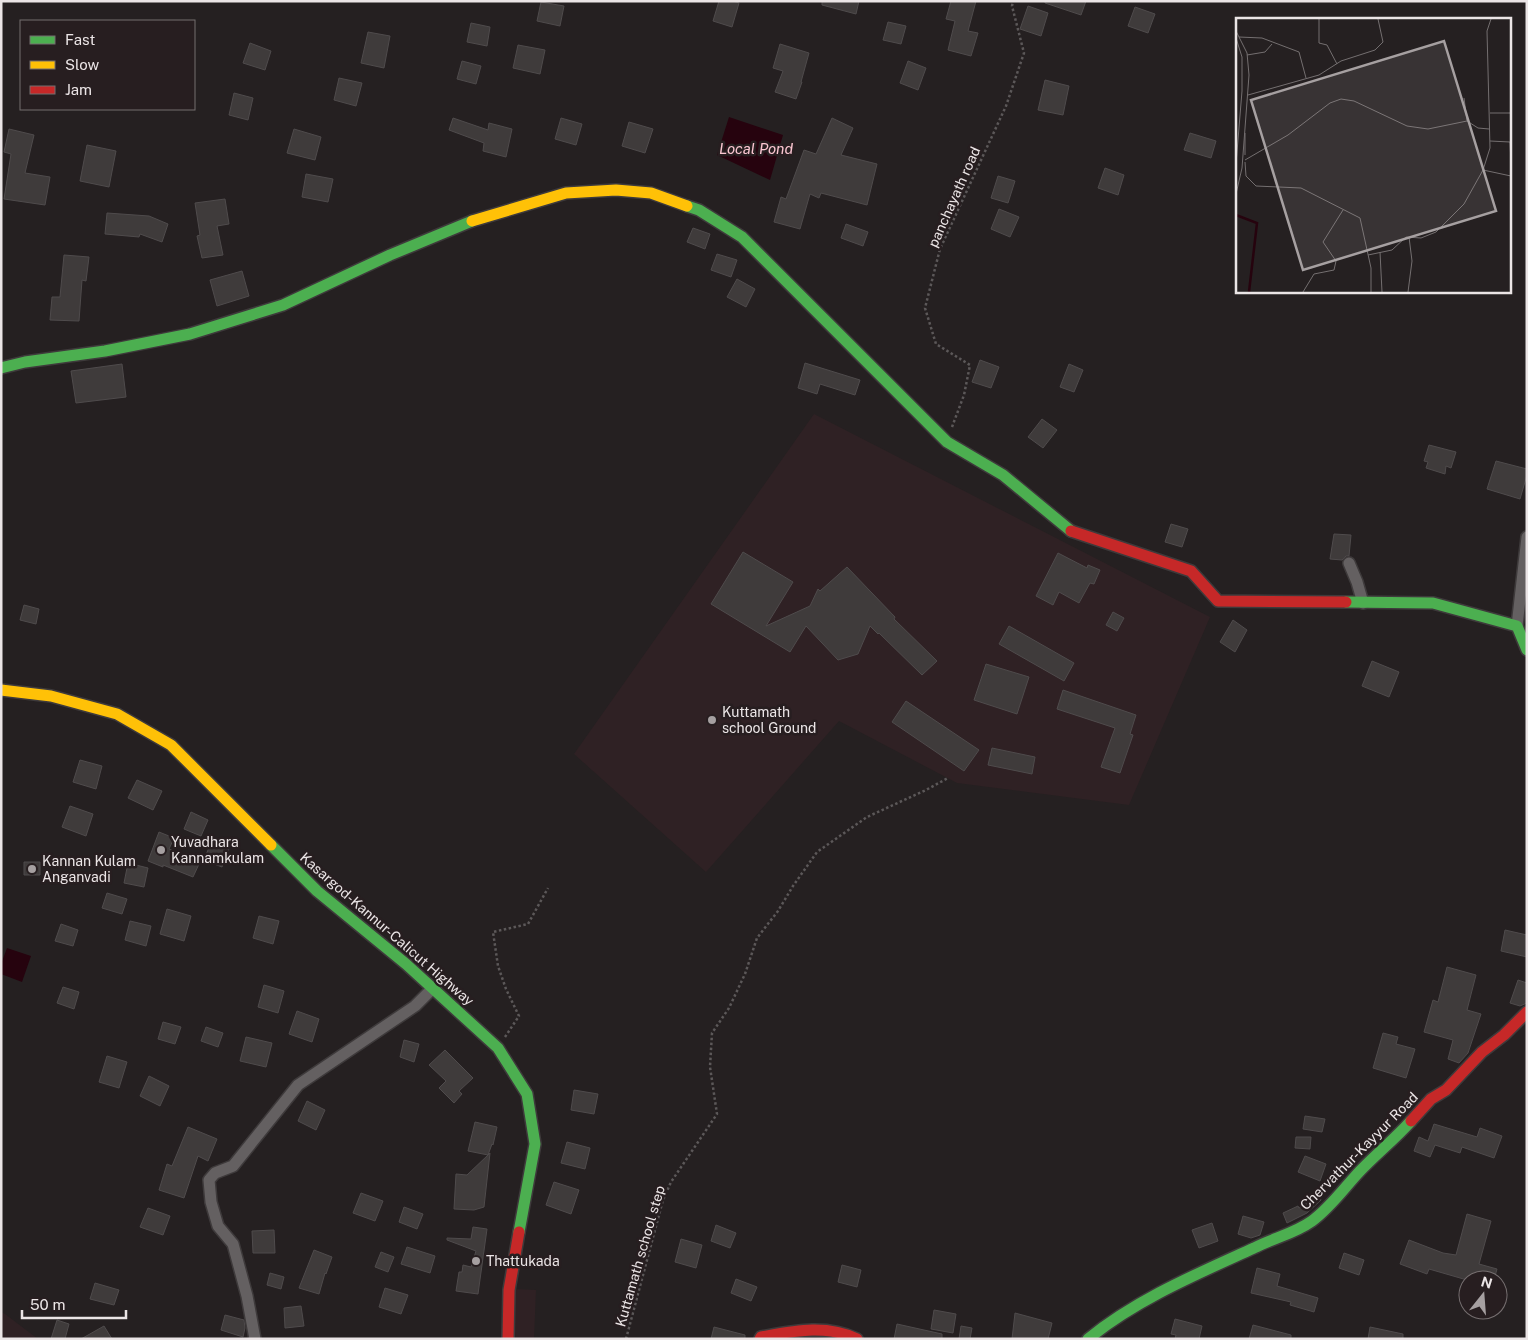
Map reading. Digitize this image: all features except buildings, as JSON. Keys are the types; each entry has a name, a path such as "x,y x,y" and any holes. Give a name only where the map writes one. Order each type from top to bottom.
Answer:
{"street":[{"path":"1,368 25,362 105,351 190,334 283,305 390,255 475,220 566,193 616,190 651,193 699,210 742,237 947,442 1003,475 1070,531 1191,571 1218,601 1432,603 1517,626"},
{"path":"1527,537 1517,626 1527,650"},
{"path":"1349,563 1363,603"},
{"name":"Kasargod-Kannur-Calicut Highway","path":"1,690 51,696 116,714 171,745 317,891 406,964 498,1048 527,1094 535,1144 509,1290 508,1339"},
{"path":"255,1339 247,1296 233,1244 218,1226 211,1202 209,1180 215,1173 233,1166 298,1085 415,1006 433,988"},
{"name":"Chervathur-Kayyur Road","path":"1088,1339 1165,1290 1257,1246 1285,1236 1312,1221 1328,1207 1360,1171 1397,1137 1431,1100 1446,1090 1482,1052 1526,1015"},
{"path":"760,1339 761,1337 817,1329 858,1339"}],"path":[{"name":"panchayath road","path":"947,442 964,395 970,365 936,344 925,308 940,249 1006,106 1024,53 1012,6 1013,1"},
{"name":"Kuttamath school step","path":"626,1339 664,1200 671,1182 717,1114 710,1068 712,1033 730,1008 745,974 757,938 778,911 817,852 867,817 948,778"},
{"path":"498,1048 519,1016 506,989 498,966 492,932 528,924 548,888"}],"shaded area":[{"path":"814,414 1210,617 1129,805 957,783 839,721 706,872 574,754"},
{"path":"516,1289 536,1290 534,1339 515,1339"},
{"path":"1,1312 5,1314 38,1339 1,1339"}],"water":[{"name":"Local Pond","path":"729,117 783,135 770,180 717,155"},
{"path":"7,948 31,956 22,982 1,974 1,964"}],"traffic: fast":[{"path":"687,206 699,210 742,237 947,442 1003,475 1071,531"},
{"path":"1,368 25,362 105,351 190,334 283,305 390,255 472,221"},
{"path":"1346,602 1433,603 1517,626 1527,650"},
{"path":"271,845 317,891 406,964 498,1048 527,1094 535,1144 519,1232"},
{"path":"1088,1339 1147,1299 1312,1221 1411,1121"}],"traffic: slow":[{"path":"472,221 566,193 616,190 651,193 687,206"},
{"path":"1,690 51,696 117,714 171,745 271,845"}],"traffic: jam":[{"path":"1071,531 1191,571 1218,601 1346,602"},
{"path":"1411,1121 1431,1099 1446,1090 1482,1052 1504,1035 1527,1012"},
{"path":"508,1339 509,1290 519,1232"},
{"path":"760,1339 761,1337 810,1330 845,1334 857,1339"}],"place":[{"name":"Kuttamath school Ground","path":"712,720"},
{"name":"Yuvadhara Kannamkulam","path":"161,850"},
{"name":"Kannan Kulam Anganvadi","path":"32,869"},
{"name":"Thattukada","path":"476,1261"}]}
